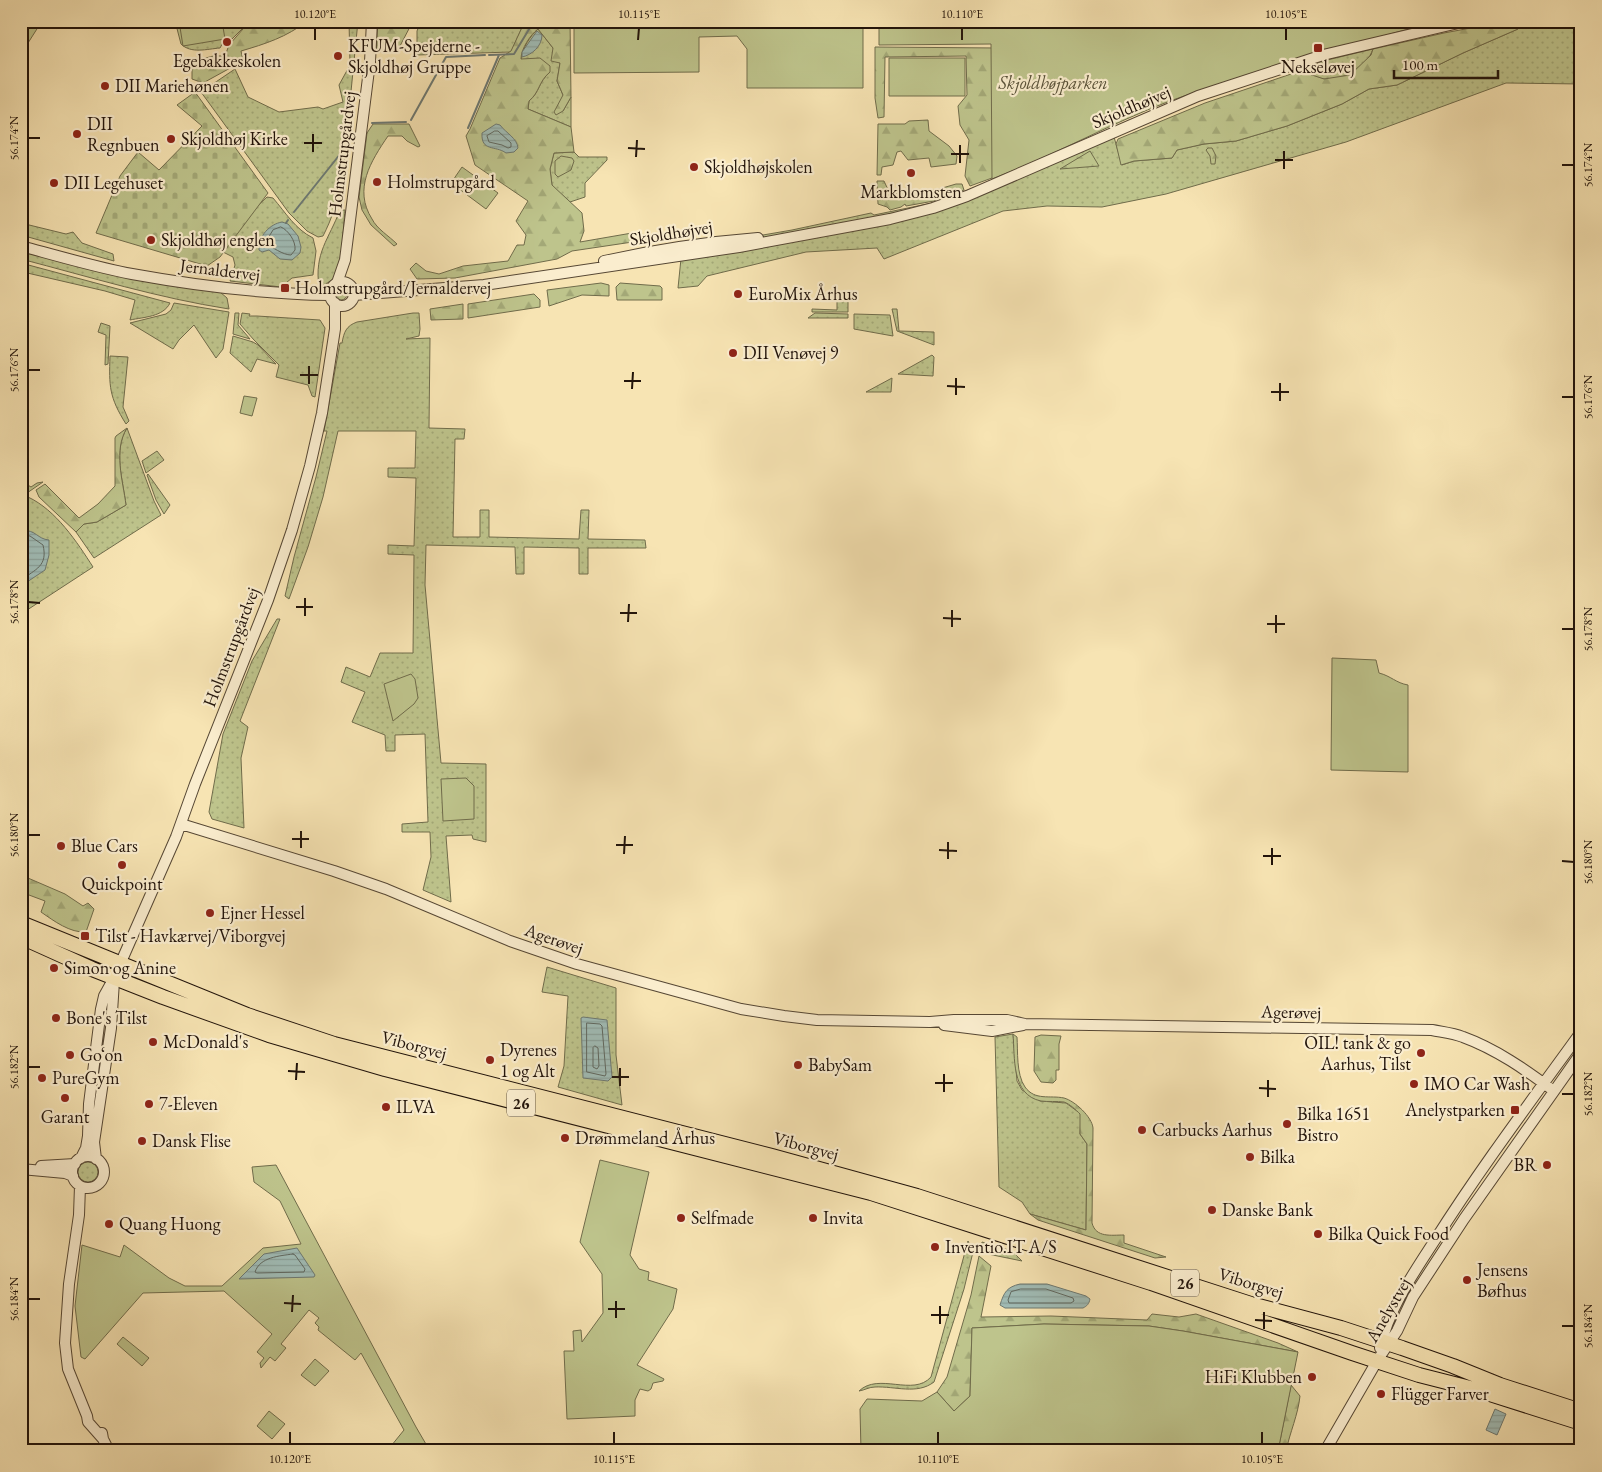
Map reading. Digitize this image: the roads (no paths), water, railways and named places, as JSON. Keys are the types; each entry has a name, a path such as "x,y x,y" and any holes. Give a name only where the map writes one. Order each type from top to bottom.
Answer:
{"main road":[{"name":"Viborgvej","path":"21,924 247,1016 334,1044 880,1186 991,1219 1251,1304 1385,1342 1500,1385 1581,1411"},
{"name":"Viborgvej","path":"21,937 114,978 233,1023 335,1055 871,1193 1110,1269 1420,1375 1474,1389 1581,1423"}],"street":[{"name":"Holmstrupgårdvej","path":"337,283 345,260 370,62 372,21"},
{"name":"Skjoldhøjvej","path":"354,295 456,288 537,277 739,247 890,219 933,208 1008,180 1126,126 1198,96 1323,55 1467,21"},
{"name":"Jernaldervej","path":"21,246 131,274 182,283 336,301"},
{"name":"Holmstrupgårdvej","path":"345,260 349,285"},
{"path":"343,282 353,290 354,295 350,303 336,301 331,289 337,283 343,282"},
{"name":"Holmstrupgårdvej","path":"78,1161 86,1148 88,1136 89,1104 104,996 114,978 181,824 270,593 292,530 318,431 335,329 336,301"},
{"name":"Agerøvej","path":"181,824 334,871 386,890 523,946 577,964 662,989 741,1009 817,1020 930,1022 1007,1020 1025,1024 1432,1030 1456,1034 1481,1044 1554,1091"},
{"path":"96,1159 94,1142 110,1028 114,978"},
{"name":"Anelystvej","path":"1325,1451 1377,1361 1385,1342 1388,1321 1412,1276 1481,1169 1581,1032"},
{"name":"Anelystvej","path":"1385,1342 1397,1331 1413,1297 1464,1219 1581,1053"},
{"path":"21,1169 34,1169 78,1161 89,1156 96,1159 103,1167 104,1176 97,1186 85,1187 73,1176 66,1173 38,1172 34,1169"},
{"path":"73,1176 78,1161"},
{"path":"85,1187 69,1284 65,1343 67,1362 88,1416 88,1422 103,1439 109,1451"}],"water":[{"path":"537,31 542,35 540,43 533,52 522,57 522,52"},
{"path":"496,124 500,125 516,141 518,148 514,152 506,153 486,146 484,143 482,133"},
{"path":"282,222 288,224 298,236 301,247 300,253 292,260 280,259 269,250 262,252 259,250 260,240 269,228"},
{"path":"21,530 30,531 49,540 49,555 45,570 21,586"},
{"path":"581,1018 607,1020 612,1077 608,1081 583,1078"},
{"path":"297,1248 315,1275 314,1277 239,1279 264,1254"},
{"path":"1020,1284 1047,1284 1086,1296 1090,1299 1088,1305 1083,1308 1005,1308 1000,1305 1007,1291"},
{"path":"1495,1409 1506,1414 1497,1435 1486,1430"}],"waterway":[{"path":"489,55 514,54 534,21"},
{"path":"411,120 446,57 485,55"},
{"path":"468,128 499,55"},
{"path":"372,123 406,122"},
{"path":"294,212 345,148"}],"place":[{"name":"Egebakkeskolen","path":"227,42"},
{"name":"Nekseløvej","path":"1318,48"},
{"name":"KFUM-Spejderne - Skjoldhøj Gruppe","path":"338,56"},
{"name":"DII Mariehønen","path":"105,86"},
{"name":"DII Regnbuen","path":"77,134"},
{"name":"Skjoldhøj Kirke","path":"171,139"},
{"name":"Skjoldhøjskolen","path":"694,167"},
{"name":"Markblomsten","path":"911,173"},
{"name":"Holmstrupgård","path":"377,182"},
{"name":"DII Legehuset","path":"54,183"},
{"name":"Skjoldhøj englen","path":"151,240"},
{"name":"Holmstrupgård/Jernaldervej","path":"285,288"},
{"name":"EuroMix Århus","path":"738,294"},
{"name":"DII Venøvej 9","path":"733,353"},
{"name":"Blue Cars","path":"61,846"},
{"name":"Quickpoint","path":"122,865"},
{"name":"Ejner Hessel","path":"210,913"},
{"name":"Tilst - Havkærvej/Viborgvej","path":"85,936"},
{"name":"Simon og Anine","path":"54,968"},
{"name":"Bone's Tilst","path":"56,1018"},
{"name":"McDonald's","path":"153,1042"},
{"name":"OIL! tank & go Aarhus, Tilst","path":"1421,1053"},
{"name":"Go‘on","path":"70,1055"},
{"name":"Dyrenes 1 og Alt","path":"490,1060"},
{"name":"BabySam","path":"798,1065"},
{"name":"PureGym","path":"42,1078"},
{"name":"IMO Car Wash","path":"1414,1084"},
{"name":"Garant","path":"65,1098"},
{"name":"7-Eleven","path":"149,1104"},
{"name":"ILVA","path":"386,1107"},
{"name":"Anelystparken","path":"1515,1110"},
{"name":"Bilka 1651 Bistro","path":"1287,1124"},
{"name":"Carbucks Aarhus","path":"1142,1130"},
{"name":"Drømmeland Århus","path":"565,1138"},
{"name":"Dansk Flise","path":"142,1141"},
{"name":"Bilka","path":"1250,1157"},
{"name":"BR","path":"1547,1165"},
{"name":"Danske Bank","path":"1212,1210"},
{"name":"Selfmade","path":"681,1218"},
{"name":"Invita","path":"813,1218"},
{"name":"Quang Huong","path":"109,1224"},
{"name":"Bilka Quick Food","path":"1318,1234"},
{"name":"Inventio.IT A/S","path":"935,1247"},
{"name":"Jensens Bøfhus","path":"1467,1280"},
{"name":"HiFi Klubben","path":"1312,1377"},
{"name":"Flügger Farver","path":"1381,1394"}],"park label":[{"name":"Skjoldhøjparken","path":"1053,83"}]}
